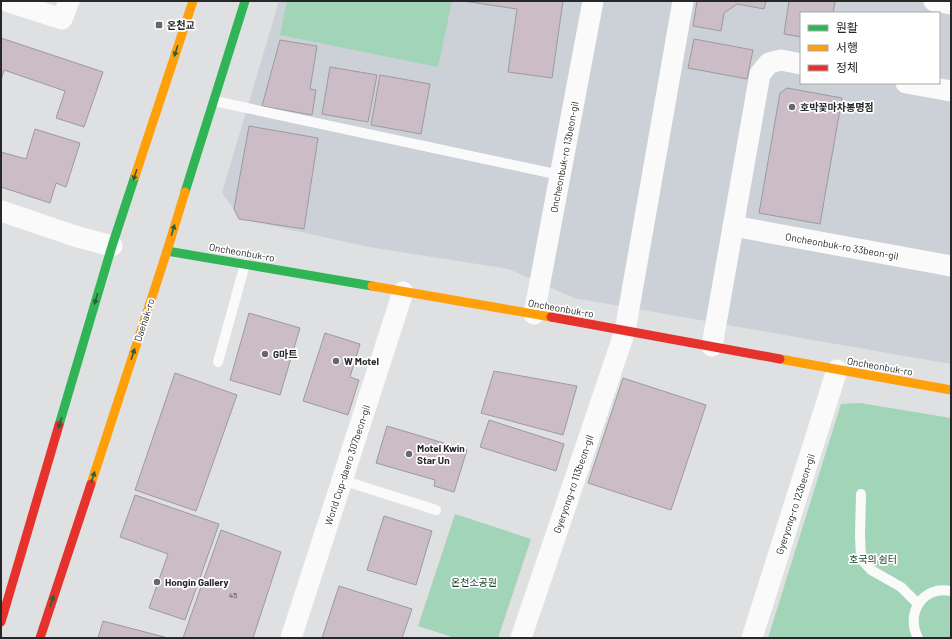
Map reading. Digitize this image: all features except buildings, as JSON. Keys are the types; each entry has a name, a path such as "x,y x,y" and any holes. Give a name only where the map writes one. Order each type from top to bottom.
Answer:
{"street":[{"path":"6,1 62,20 68,1"},
{"path":"1,622 112,246 193,1"},
{"name":"Daehak-ro","path":"40,638 167,251 245,1"},
{"name":"Oncheonbuk-ro 13beon-gil","path":"534,314 593,1"},
{"name":"Gyeryong-ro 113beon-gil","path":"521,638 625,331 683,1"},
{"path":"934,1 951,4"},
{"path":"712,346 760,74 770,63 780,60 800,64"},
{"path":"912,84 951,91"},
{"path":"1,211 78,237 112,246"},
{"name":"Oncheonbuk-ro 33beon-gil","path":"733,226 951,266"},
{"name":"Oncheonbuk-ro","path":"167,251 534,314 951,390"},
{"name":"World Cup-daero 307beon-gil","path":"291,638 403,292"},
{"name":"Gyeryong-ro 123beon-gil","path":"752,638 837,370"}],"lane":[{"path":"214,101 560,175"},
{"path":"218,362 245,264"},
{"path":"342,480 436,510"},
{"path":"861,494 861,559 871,570 901,587 918,604"},
{"path":"918,638 913,623 914,614 918,604 925,596 935,591 951,591"}],"shaded area":[{"path":"279,1 951,1 951,364 574,298 509,269 369,247 241,219 222,193"}],"green space":[{"path":"287,1 452,1 438,67 280,35"},
{"name":"호국의 쉼터","path":"860,403 951,418 951,638 768,638 841,404"},
{"name":"온천소공원","path":"455,514 531,539 498,638 455,638 418,626"}],"traffic: fast":[{"path":"185,192 245,1"},
{"path":"59,425 112,246 135,176"},
{"path":"167,251 372,286"}],"traffic: slow":[{"path":"135,176 193,1"},
{"path":"91,484 185,192"},
{"path":"372,286 551,317"},
{"path":"780,359 951,390"}],"traffic: jam":[{"path":"551,317 780,359"},
{"path":"1,622 59,425"},
{"path":"40,638 91,484"}],"place":[{"name":"온천교","path":"159,25"},
{"name":"호박꽃마차봉명점","path":"792,107"},
{"name":"G마트","path":"265,354"},
{"name":"W Motel","path":"336,361"},
{"name":"Motel Kwin Star Un","path":"409,454"},
{"name":"Hongin Gallery","path":"157,582"}]}
